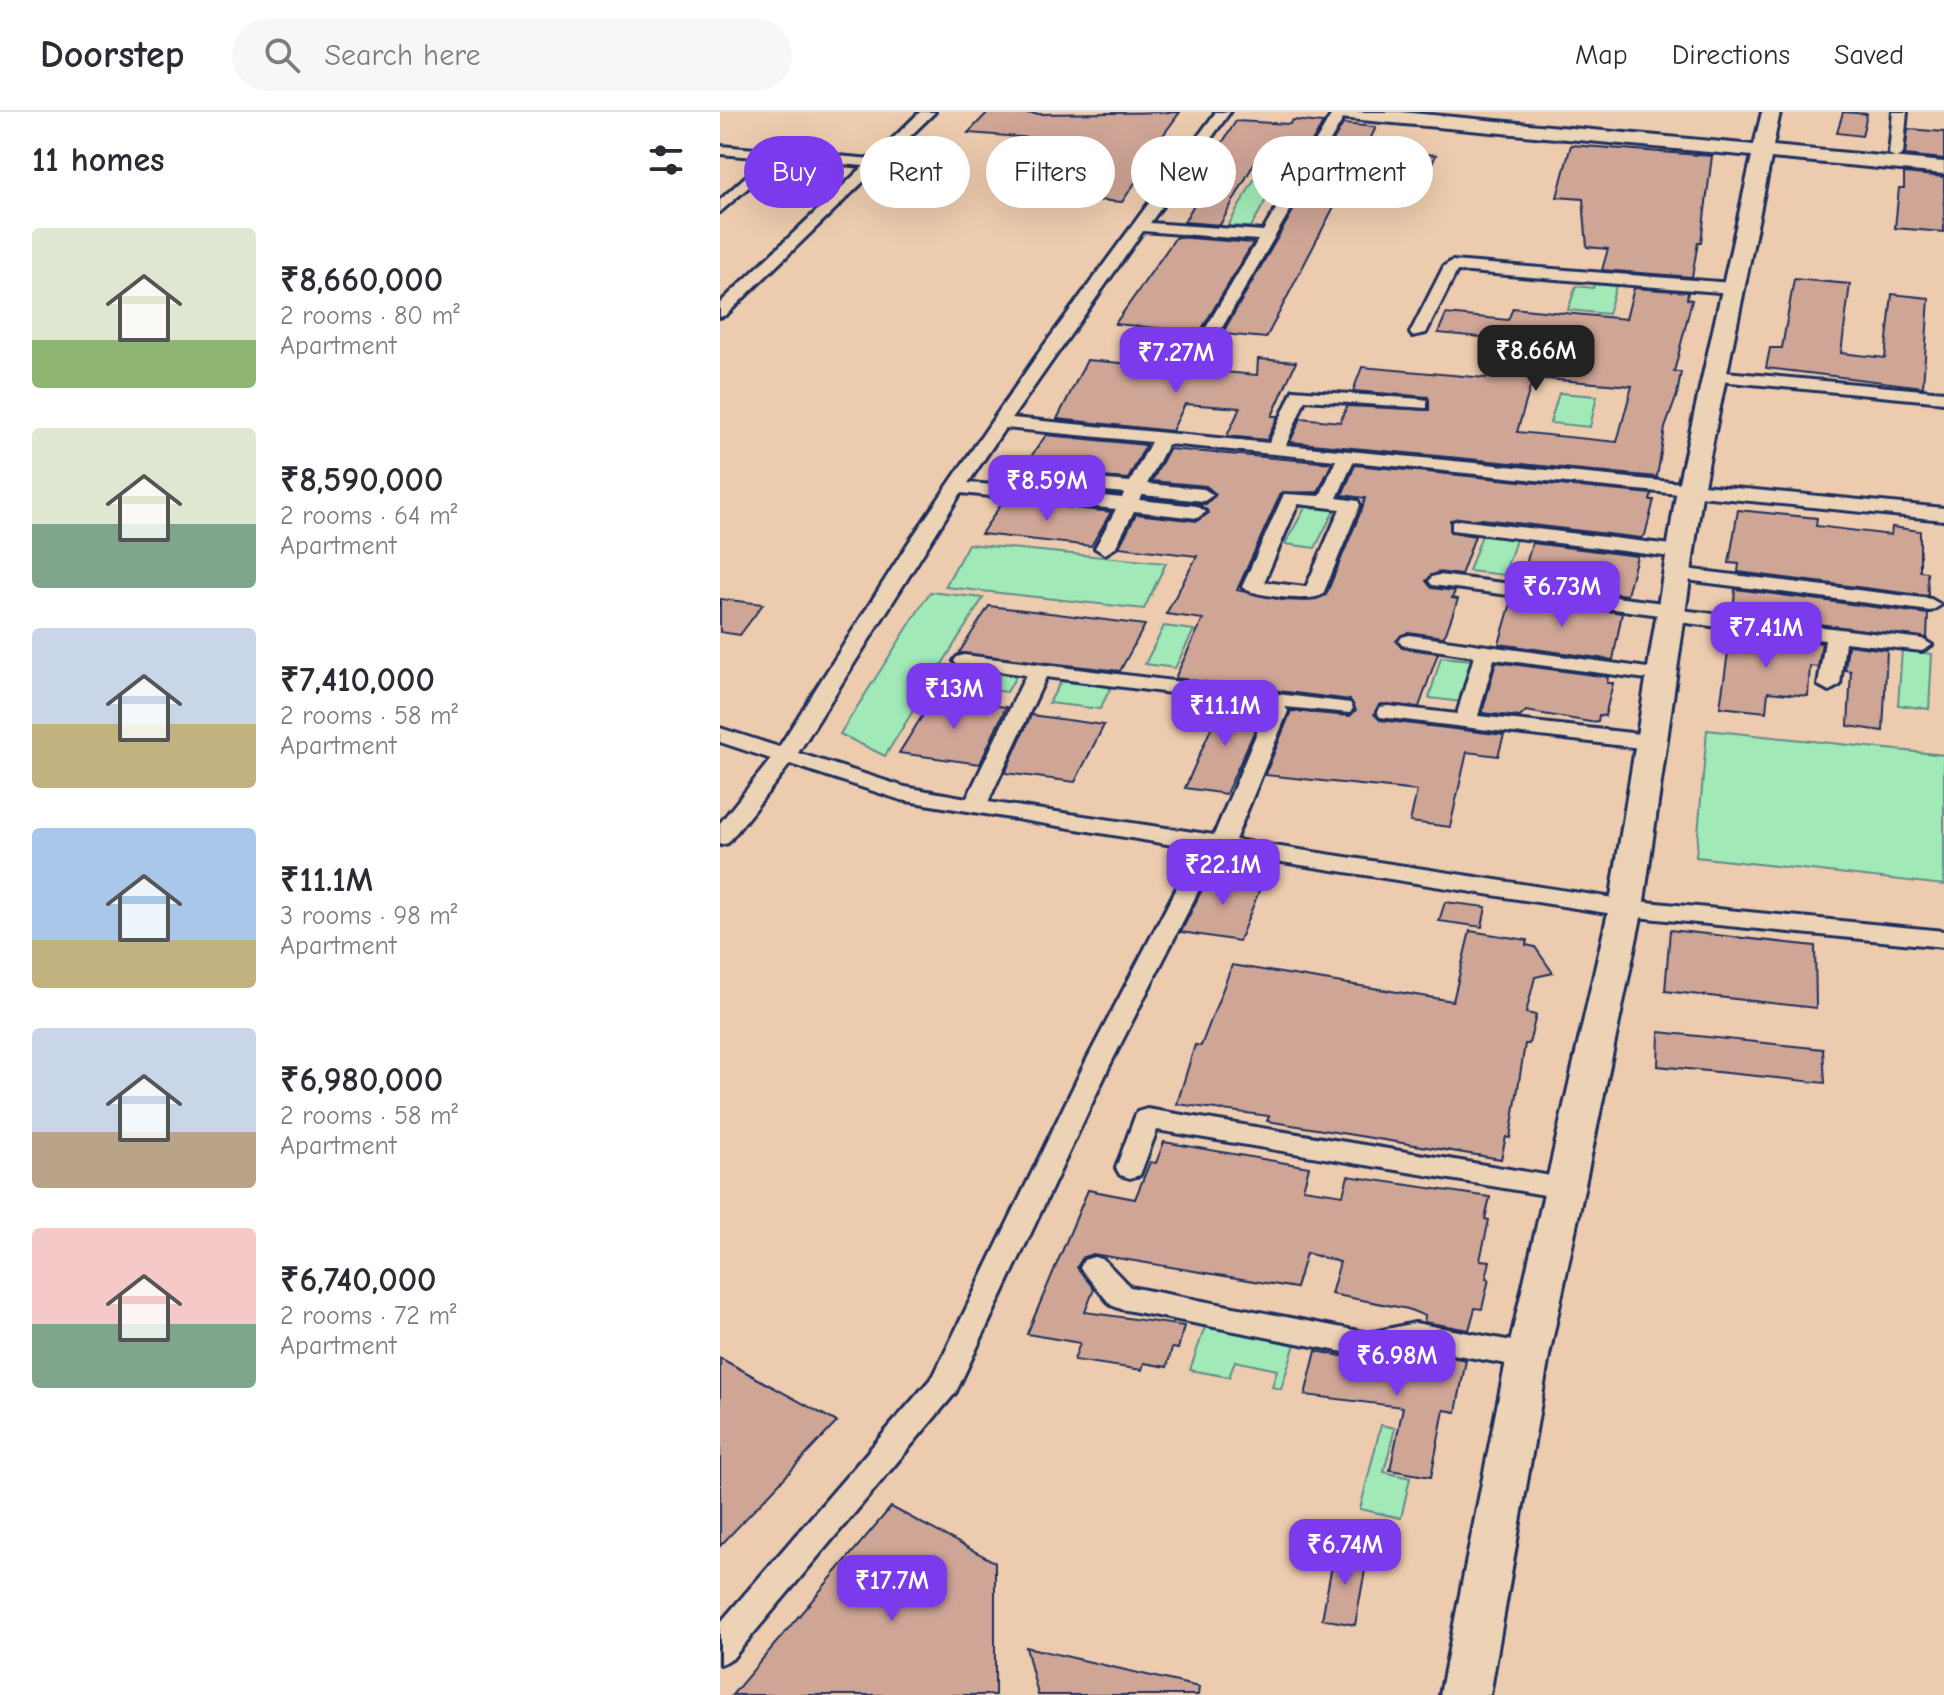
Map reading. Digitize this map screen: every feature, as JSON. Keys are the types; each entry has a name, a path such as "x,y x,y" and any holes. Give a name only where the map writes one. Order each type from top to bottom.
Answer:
{"street":[{"path":"903,136 928,112"},
{"path":"720,838 784,757 1000,422 1137,226 1223,112"},
{"path":"1196,358 1340,112 1766,135 1944,168"},
{"path":"1431,112 1766,135 1944,158"},
{"path":"1896,154 1900,112"},
{"path":"1465,1695 1528,1356 1626,908 1690,487 1766,135"},
{"path":"720,150 744,152"},
{"path":"720,312 860,177"},
{"path":"720,208 744,186"},
{"path":"1137,226 1267,236"},
{"path":"1418,333 1452,266 1732,288"},
{"path":"1714,376 1944,397"},
{"path":"1276,448 1299,394 1421,404"},
{"path":"1000,422 1944,514"},
{"path":"1105,548 1162,438"},
{"path":"1326,502 1347,455"},
{"path":"956,487 1013,492 1021,479 1028,478 1132,496 1200,503"},
{"path":"1291,498 1326,502 1351,505 1313,594 1252,587 1291,498"},
{"path":"1459,526 1931,605"},
{"path":"1439,581 1922,645"},
{"path":"1829,685 1836,635"},
{"path":"1409,641 1662,675"},
{"path":"1466,721 1486,651"},
{"path":"964,661 1342,708"},
{"path":"974,807 1039,670"},
{"path":"720,1648 945,1383 1097,1065 1217,843 1277,711"},
{"path":"1388,712 1649,742"},
{"path":"720,735 901,793 974,807 1626,908 1944,939"},
{"path":"1130,1168 1147,1119 1563,1188"},
{"path":"1094,1268 1121,1297 1369,1345 1415,1335 1528,1356"}],"green space":[{"path":"1252,183 1252,208 1262,208 1251,227 1228,226"},
{"path":"1594,284 1616,286 1608,314 1568,310 1576,286 1593,288"},
{"path":"1559,393 1597,396 1590,427 1550,423"},
{"path":"1306,506 1335,509 1315,548 1285,544"},
{"path":"1483,532 1517,537 1504,575 1469,571"},
{"path":"968,544 1166,563 1144,609 945,587"},
{"path":"930,592 983,598 885,756 840,734"},
{"path":"1164,626 1194,630 1175,668 1145,664"},
{"path":"1902,650 1932,654 1929,709 1898,705"},
{"path":"1441,657 1473,660 1462,702 1429,698"},
{"path":"957,669 1016,676 1007,692 948,685"},
{"path":"1061,681 1111,687 1100,709 1049,703"},
{"path":"1707,730 1944,755 1944,885 1696,857"},
{"path":"1206,1324 1296,1341 1281,1389 1272,1387 1277,1370 1235,1361 1229,1377 1190,1370"},
{"path":"1381,1425 1395,1428 1384,1472 1410,1478 1401,1518 1360,1509"}],"building":[{"path":"988,112 1180,112 1163,136 1131,136 1131,189 1122,202 1115,201 1115,136 968,133"},
{"path":"1843,112 1867,114 1862,136 1837,133"},
{"path":"1293,120 1323,123 1315,136 1252,136 1252,167 1236,196 1236,136 1227,136 1236,121 1290,124"},
{"path":"1343,124 1376,127 1372,136 1336,136"},
{"path":"1908,129 1944,132 1944,159 1905,155"},
{"path":"1571,145 1712,156 1701,242 1698,242 1692,277 1602,270 1608,249 1587,247 1583,199 1557,197"},
{"path":"1904,173 1944,177 1944,232 1895,228 1899,188 1904,188"},
{"path":"1192,208 1229,208 1220,225 1184,222"},
{"path":"1295,208 1333,208 1266,338 1222,334"},
{"path":"1176,237 1253,243 1200,332 1115,324"},
{"path":"1794,279 1850,284 1841,353 1885,358 1892,294 1929,298 1923,387 1766,368 1770,348 1782,348"},
{"path":"1634,288 1688,292 1687,299 1692,300 1674,372 1681,372 1677,395 1665,428 1657,477 1290,442 1301,418 1340,422 1347,406 1429,410 1428,397 1353,391 1362,367 1486,378 1501,339 1438,333 1446,314 1508,320 1513,308 1626,319","holes":["1533,378 1632,386 1617,442 1517,432"]},
{"path":"1258,359 1296,362 1272,416 1278,416 1267,440 1227,436 1240,408 1185,404 1172,431 1057,419 1087,360 1257,375"},
{"path":"1046,435 1146,445 1128,479 1021,471"},
{"path":"1169,449 1332,463 1318,492 1281,493 1237,590 1282,600 1308,601 1326,595 1365,498 1342,495 1355,465 1652,494 1650,500 1654,500 1645,535 1641,538 1482,519 1450,520 1450,532 1475,536 1461,575 1438,572 1426,581 1432,588 1455,591 1452,598 1458,599 1446,633 1443,637 1408,632 1396,641 1402,648 1438,653 1419,707 1380,704 1374,714 1380,720 1504,735 1498,756 1467,752 1450,827 1410,822 1417,791 1265,775 1291,711 1350,716 1356,710 1350,700 1175,678 1203,619 1166,614 1197,556 1119,547 1136,514 1197,521 1209,513 1199,504 1206,504 1216,494 1206,486 1152,481"},
{"path":"1004,500 1111,512 1091,546 981,534"},
{"path":"1738,510 1817,518 1816,526 1891,535 1892,527 1920,531 1920,571 1927,572 1928,596 1738,572 1739,564 1729,563"},
{"path":"1532,543 1637,556 1627,595 1521,582"},
{"path":"1735,589 1928,614 1927,638 1733,613"},
{"path":"720,599 763,604 740,635 720,632"},
{"path":"1516,599 1622,613 1613,660 1499,644 1511,603"},
{"path":"989,606 1145,625 1120,671 959,653"},
{"path":"1731,632 1822,643 1818,667 1810,666 1808,696 1768,692 1766,712 1720,707"},
{"path":"1848,645 1887,650 1883,731 1848,726 1851,671 1845,670"},
{"path":"1496,662 1608,677 1607,683 1613,683 1605,716 1599,715 1598,721 1590,722 1526,711 1520,717 1482,713"},
{"path":"934,697 1006,707 980,764 899,753"},
{"path":"1222,703 1265,708 1226,794 1185,788"},
{"path":"1031,715 1104,725 1075,782 1005,773"},
{"path":"1210,873 1263,881 1239,941 1181,932"},
{"path":"1445,902 1486,907 1482,927 1439,921"},
{"path":"1670,930 1815,946 1816,1008 1665,991"},
{"path":"1470,931 1527,940 1526,945 1535,947 1553,973 1535,977 1526,1013 1536,1015 1529,1044 1525,1044 1510,1138 1506,1137 1501,1159 1267,1121 1269,1116 1177,1104 1195,1045 1201,1046 1232,965 1453,1001"},
{"path":"1659,1032 1823,1049 1825,1083 1658,1066"},
{"path":"1164,1142 1309,1167 1303,1189 1343,1195 1348,1176 1490,1197 1485,1219 1489,1220 1480,1260 1490,1261 1482,1309 1475,1308 1469,1330 1424,1322 1425,1316 1408,1309 1331,1294 1340,1262 1306,1253 1296,1288 1093,1254 1083,1257 1077,1267 1094,1289 1085,1312 1184,1326 1178,1349 1172,1348 1167,1367 1144,1363 1142,1370 1074,1360 1080,1343 1027,1334 1088,1190 1135,1199 1150,1162 1156,1163"},
{"path":"1316,1351 1414,1370 1418,1351 1466,1360 1456,1412 1444,1410 1431,1477 1390,1470 1403,1407 1305,1395"},
{"path":"720,1358 837,1422 720,1546"},
{"path":"891,1507 995,1562 995,1695 732,1695"},
{"path":"1335,1549 1368,1554 1355,1625 1322,1619"},
{"path":"1026,1647 1199,1687 1198,1695 1038,1695"}]}
